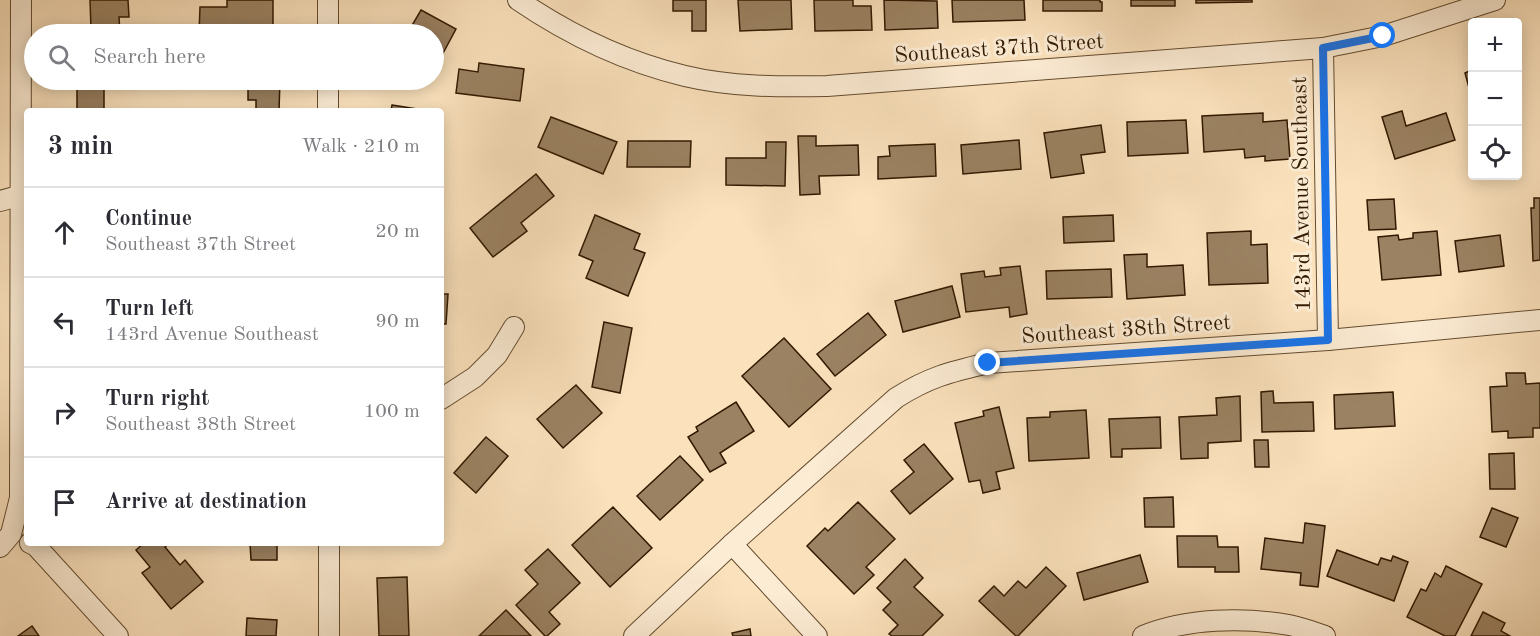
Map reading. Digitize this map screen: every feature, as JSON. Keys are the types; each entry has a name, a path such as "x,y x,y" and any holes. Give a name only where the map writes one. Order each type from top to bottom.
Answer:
{"street":[{"path":"17,541 20,498 21,0"},
{"path":"328,0 328,24"},
{"name":"Southeast 37th Street","path":"518,0 589,42 640,62 685,76 774,87 827,87 1323,48 1383,36 1495,0"},
{"name":"143rd Avenue Southeast","path":"1323,48 1328,340"},
{"path":"328,90 328,108"},
{"path":"0,201 22,195"},
{"name":"Southeast 38th Street","path":"634,636 732,544 896,398 921,382 949,372 988,363 1328,340 1540,320"},
{"path":"444,397 475,377 496,354 514,327"},
{"path":"732,544 817,636"},
{"path":"36,546 118,636"},
{"path":"329,546 329,636"},
{"path":"1143,636 1175,626 1254,621 1291,626 1325,636"}],"building":[{"path":"90,0 128,0 129,17 119,17 119,24 91,24"},
{"path":"227,0 273,0 273,24 199,24 200,7 227,7"},
{"path":"673,0 706,0 706,31 692,31 692,11 673,11"},
{"path":"738,0 791,0 792,29 740,31"},
{"path":"814,0 853,0 853,6 871,6 872,30 815,31"},
{"path":"884,0 937,1 938,28 885,30"},
{"path":"952,0 1024,0 1025,20 953,22"},
{"path":"1043,0 1100,0 1102,11 1043,11"},
{"path":"1131,0 1175,0 1175,6 1131,6"},
{"path":"1196,0 1252,0 1252,2 1196,3"},
{"path":"421,10 456,29 444,51 444,24 413,24"},
{"path":"479,63 524,69 520,101 456,93 459,69 478,72"},
{"path":"77,90 104,90 104,108 77,108"},
{"path":"248,90 280,90 279,108 256,108 256,100 248,100"},
{"path":"392,105 411,108 392,108"},
{"path":"1402,111 1406,126 1446,113 1455,140 1395,159 1382,117"},
{"path":"1263,113 1263,122 1287,120 1290,159 1265,161 1265,156 1245,158 1244,149 1204,152 1202,116"},
{"path":"551,117 617,142 603,174 538,147"},
{"path":"1186,120 1188,153 1128,156 1127,122"},
{"path":"1101,125 1105,152 1081,155 1084,173 1051,178 1044,133"},
{"path":"798,136 816,136 816,146 858,145 859,175 819,176 820,194 800,195"},
{"path":"1019,140 1021,169 963,174 961,145"},
{"path":"628,141 691,141 690,167 627,167"},
{"path":"766,142 786,142 785,186 726,185 726,158 766,158"},
{"path":"935,144 936,176 878,179 878,157 890,156 889,146"},
{"path":"536,174 554,196 521,223 527,231 493,257 470,228"},
{"path":"1534,198 1540,198 1540,260 1533,261 1531,208 1534,208"},
{"path":"1394,199 1396,229 1369,230 1367,200"},
{"path":"595,215 640,234 634,249 645,253 628,296 586,278 593,261 579,255"},
{"path":"1113,215 1114,241 1064,243 1063,217"},
{"path":"1251,231 1251,245 1267,244 1268,283 1209,285 1207,233"},
{"path":"1437,231 1441,275 1382,280 1378,237 1398,235 1399,240 1413,238 1413,233"},
{"path":"1500,235 1504,266 1459,272 1455,241"},
{"path":"1147,254 1147,267 1183,265 1185,295 1127,299 1124,255"},
{"path":"1020,266 1027,314 1010,317 1009,307 966,312 961,274 984,271 985,277 1001,275 1000,268"},
{"path":"1111,269 1112,297 1047,299 1046,271"},
{"path":"952,286 960,317 903,332 895,301"},
{"path":"444,294 448,294 446,324 444,324"},
{"path":"868,313 886,335 835,376 817,354"},
{"path":"604,322 632,328 620,393 592,387"},
{"path":"784,338 831,389 789,427 742,376"},
{"path":"1506,373 1525,373 1526,384 1540,383 1540,428 1533,428 1533,437 1508,438 1508,431 1492,432 1490,387 1507,386"},
{"path":"576,385 602,413 563,448 537,419"},
{"path":"1273,391 1274,403 1313,402 1314,431 1262,432 1261,392"},
{"path":"1393,392 1395,426 1335,429 1334,395"},
{"path":"1240,396 1241,441 1208,443 1208,458 1181,459 1179,417 1217,415 1216,398"},
{"path":"736,402 754,431 720,453 726,463 710,472 688,437 698,431 696,427"},
{"path":"999,407 1014,468 996,472 1000,489 983,493 980,480 969,482 955,423 984,416 983,411"},
{"path":"1086,410 1089,458 1029,461 1027,418 1050,417 1050,412"},
{"path":"1160,417 1161,448 1122,449 1122,457 1111,457 1109,419"},
{"path":"486,437 508,456 476,493 454,473"},
{"path":"1254,440 1268,440 1269,467 1255,467"},
{"path":"924,444 953,479 910,514 891,491 914,472 904,460"},
{"path":"1514,453 1515,489 1490,489 1489,454"},
{"path":"680,456 703,480 660,520 637,496"},
{"path":"1173,497 1174,527 1145,527 1144,498"},
{"path":"858,502 895,539 866,567 874,575 854,594 807,546 825,528 828,531"},
{"path":"613,507 652,548 610,587 572,545"},
{"path":"1492,508 1518,518 1506,547 1480,537"},
{"path":"1305,523 1325,526 1318,587 1300,585 1301,573 1261,569 1265,538 1303,543"},
{"path":"1177,536 1217,536 1218,547 1238,547 1239,572 1215,572 1215,567 1178,567"},
{"path":"141,546 166,546 180,565 185,560 203,582 171,609 142,573 150,567 136,550"},
{"path":"250,546 277,546 277,560 251,560"},
{"path":"548,549 580,583 549,612 560,624 545,636 516,605 538,584 525,570"},
{"path":"1337,550 1378,565 1381,558 1391,561 1393,556 1408,562 1394,601 1327,576"},
{"path":"1140,555 1148,582 1084,600 1077,573"},
{"path":"905,559 923,578 914,587 943,615 922,636 892,636 889,634 898,625 883,610 891,602 877,588"},
{"path":"1446,566 1482,584 1455,636 1445,636 1407,617 1421,589 1426,591 1435,573 1441,577"},
{"path":"1046,567 1066,586 1016,636 979,601 994,586 1004,596 1018,581 1026,588"},
{"path":"407,577 409,636 379,636 377,578"},
{"path":"506,610 531,636 479,636"},
{"path":"1483,612 1505,623 1501,631 1510,636 1471,636"},
{"path":"247,618 277,620 276,636 246,636"},
{"path":"32,626 39,636 18,636"},
{"path":"750,629 751,636 733,636 732,633"}],"route":[{"path":"988,363 1328,340 1323,48 1383,36"}]}
